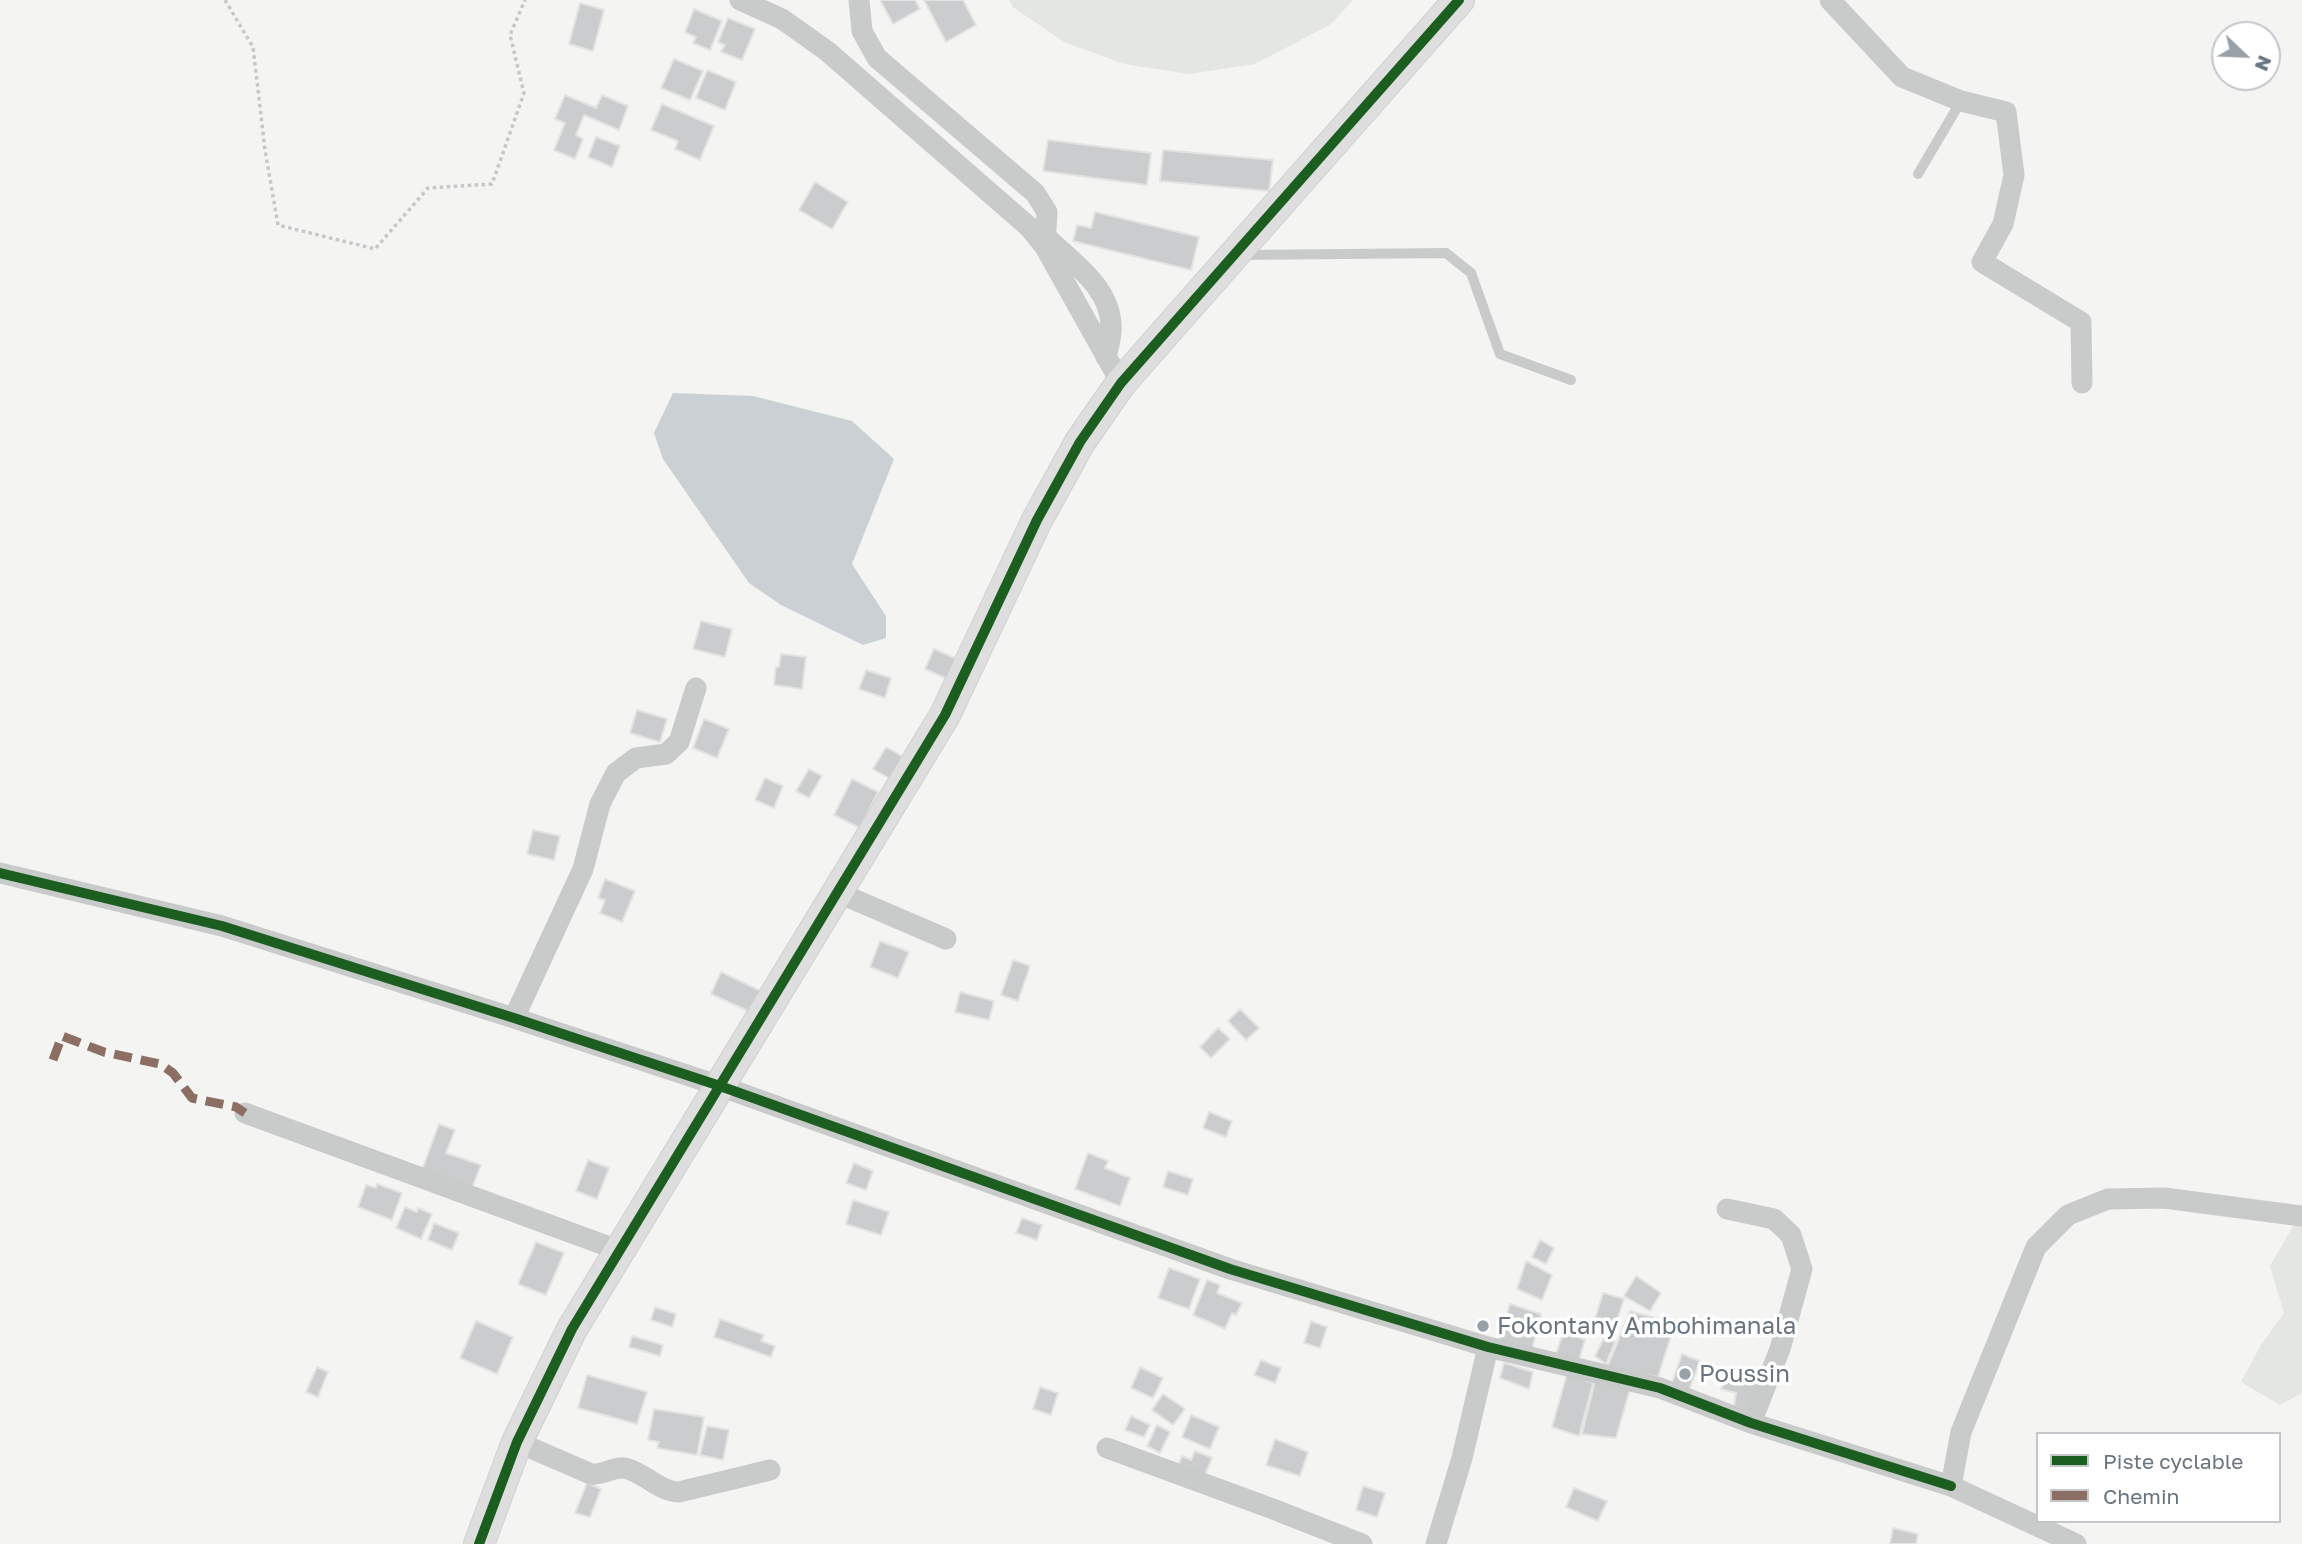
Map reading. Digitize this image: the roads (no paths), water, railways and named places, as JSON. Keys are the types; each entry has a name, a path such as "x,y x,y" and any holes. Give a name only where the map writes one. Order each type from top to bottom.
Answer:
{"street":[{"path":"740,0 782,19 827,51 1040,237 1121,383"},
{"path":"859,0 862,31 877,58 1035,193 1046,212 1040,237"},
{"path":"479,1544 517,1442 572,1329 945,715 1037,520 1080,442 1121,383 1459,0"},
{"path":"1830,0 1902,77 1961,101 2006,112 2014,175 2003,224 1982,262 2081,322 2082,383"},
{"path":"514,1018 583,869 600,804 616,774 636,758 666,754 678,742 696,688"},
{"path":"0,873 222,926 720,1086 1230,1269 1488,1347 1660,1388 1751,1423 1951,1486 2076,1544"},
{"path":"839,893 946,939"},
{"path":"245,1113 618,1250"},
{"path":"1951,1486 1961,1432 2036,1247 2068,1215 2108,1199 2164,1198 2302,1216"},
{"path":"1727,1209 1774,1219 1791,1234 1802,1269 1780,1349 1751,1423"},
{"path":"1436,1544 1462,1458 1488,1347"},
{"path":"517,1442 591,1474 600,1475 618,1468 627,1468 668,1491 679,1492 770,1470"},
{"path":"1107,1448 1273,1508 1362,1544"}],"lane":[{"path":"1918,174 1961,101"},
{"path":"1233,255 1446,253 1471,273 1500,354 1571,380"}],"place":[{"name":"Fokontany Ambohimanala","path":"1483,1326"},
{"name":"Poussin","path":"1685,1374"}]}
